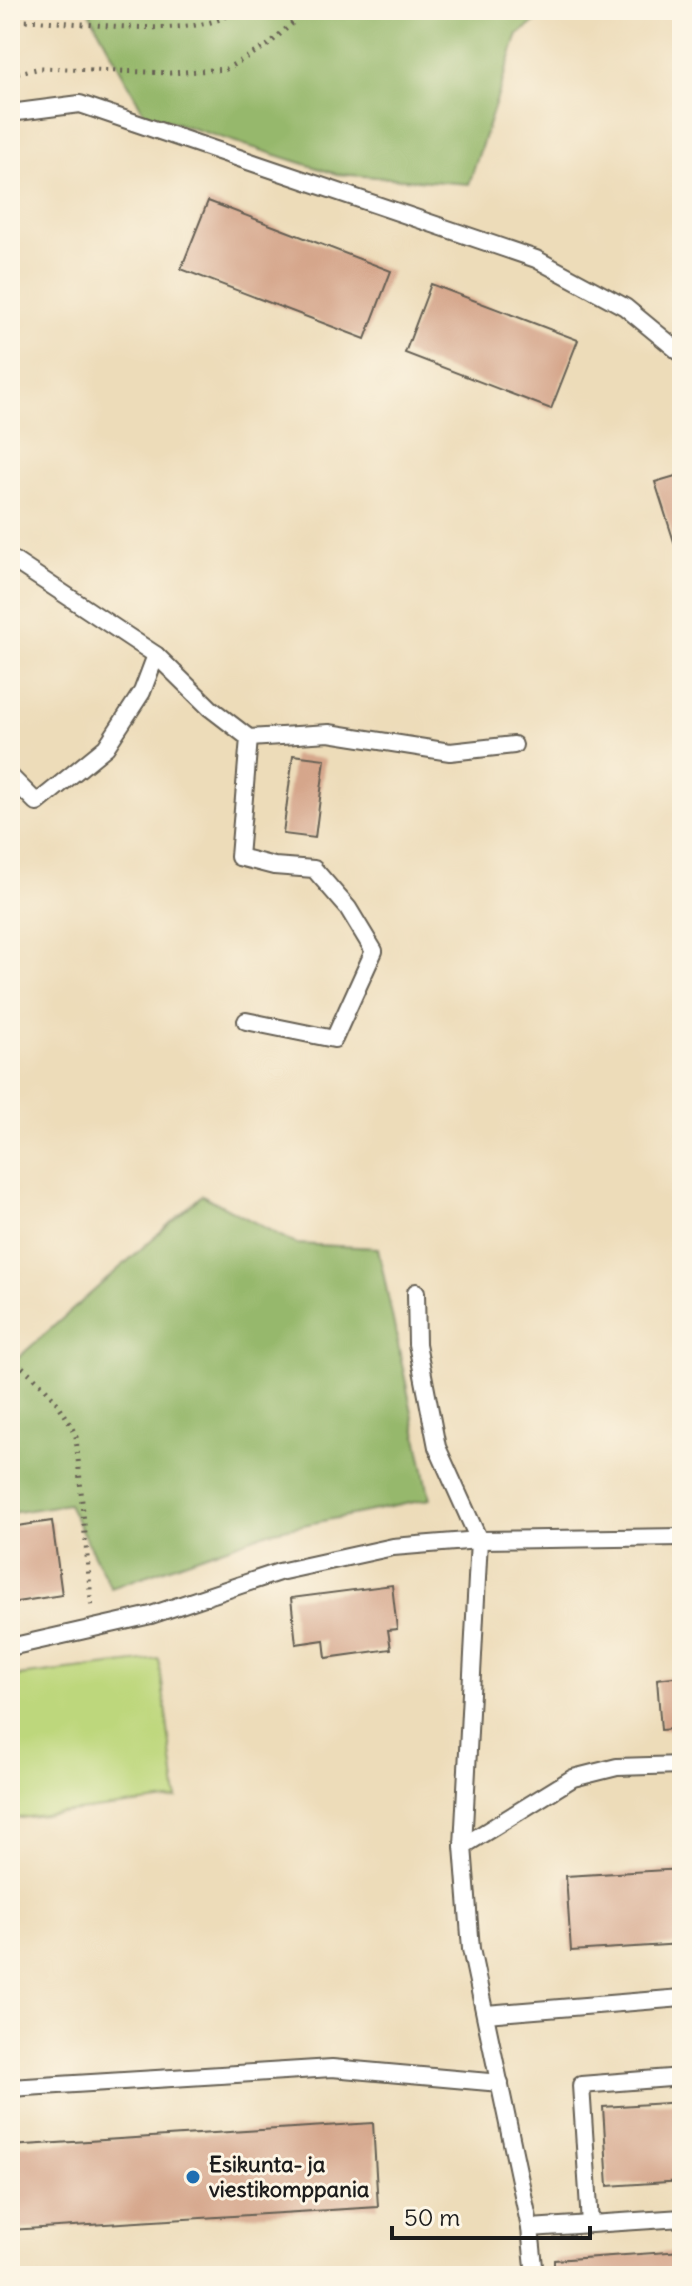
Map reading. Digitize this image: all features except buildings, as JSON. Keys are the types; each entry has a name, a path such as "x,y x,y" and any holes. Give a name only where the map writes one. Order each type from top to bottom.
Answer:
{"lane":[{"path":"10,113 80,104 536,259 625,307 682,354"},
{"path":"10,558 156,655 210,708 249,738 329,733 450,752 514,745"},
{"path":"10,776 37,803 106,747 142,692 156,655"},
{"path":"246,1021 334,1039 374,951 348,908 314,869 274,866 239,857 249,738"},
{"path":"416,1292 417,1344 437,1447 479,1540 463,1846 472,1961 486,2014 530,2228 535,2276"},
{"path":"10,1647 151,1615 229,1587 335,1558 408,1546 479,1540 682,1537"},
{"path":"463,1846 573,1778 617,1767 682,1765"},
{"path":"486,2014 682,1998"},
{"path":"10,2088 332,2068 500,2083"},
{"path":"590,2224 581,2085 682,2077"},
{"path":"530,2228 682,2218"}],"path":[{"path":"10,20 159,27 207,24 236,10"},
{"path":"10,75 41,68 171,73 226,69 268,45 307,10"},
{"path":"10,1357 44,1383 65,1411 76,1437 94,1627"}],"green space":[{"path":"88,10 553,10 518,34 469,184 336,174 144,113"},
{"path":"202,1195 296,1244 378,1248 430,1499 269,1532 111,1588 68,1504 10,1513 10,1365"},
{"path":"159,1659 177,1799 11,1819 10,1677"}],"place":[{"name":"Esikunta- ja viestikomppania","path":"193,2177"}]}
